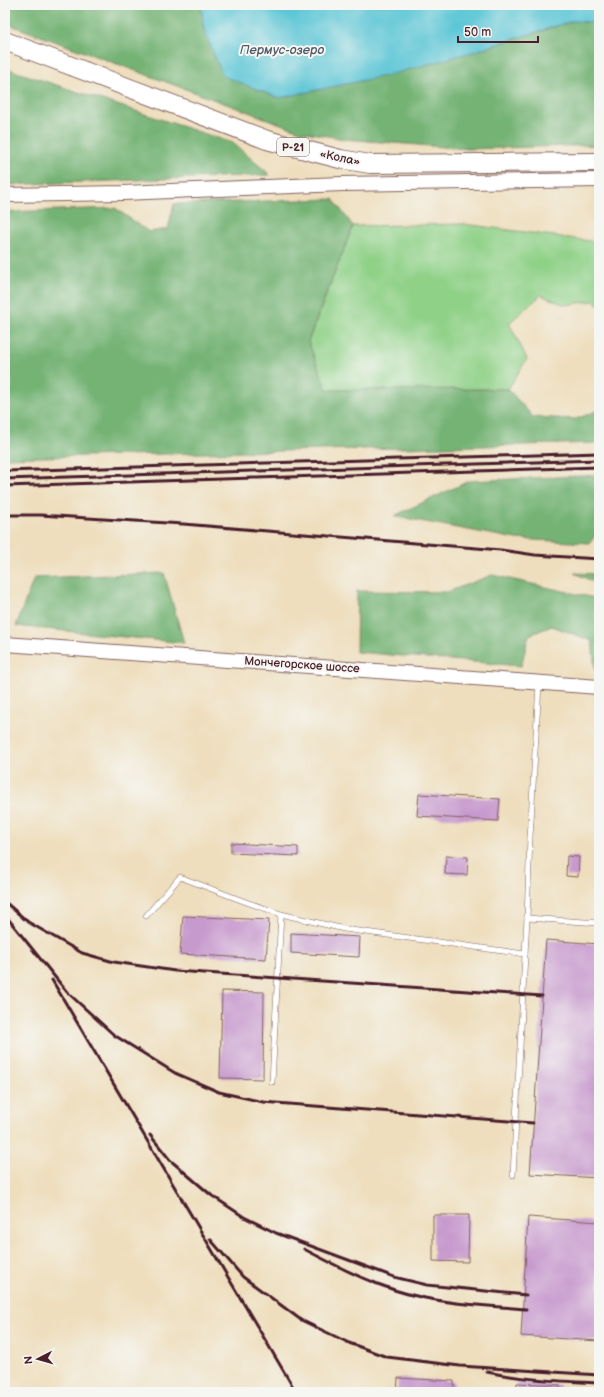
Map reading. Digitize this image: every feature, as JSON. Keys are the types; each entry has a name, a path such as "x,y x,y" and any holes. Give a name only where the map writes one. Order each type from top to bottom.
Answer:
{"highway":[{"name":"«Кола»","path":"5,41 267,140 340,160 370,164 599,162"}],"street":[{"path":"5,195 123,193 342,184 599,180"},
{"name":"Мончегорское шоссе","path":"5,644 599,687"}],"lane":[{"path":"512,1175 539,683"},
{"path":"146,916 180,877 281,914 344,929 525,954"},
{"path":"272,1082 281,914"},
{"path":"527,918 599,923"}],"green space":[{"path":"5,5 201,5 204,30 472,52 573,21 599,23 599,145 468,149 344,139 300,131 5,23"},
{"path":"5,68 233,143 270,175 5,185"},
{"path":"333,199 353,226 308,341 327,390 508,389 533,417 576,419 599,410 599,443 5,458 5,212 115,208 149,232 168,229 174,204"},
{"path":"464,224 591,241 599,248 599,305 594,301 565,305 541,295 509,323 527,359 508,389 327,390 308,342 353,226"},
{"path":"599,475 599,529 590,543 516,539 394,516 469,481"},
{"path":"164,573 184,643 16,626 34,578"},
{"path":"574,573 599,574 599,584"},
{"path":"492,575 599,599 599,670 595,670 592,641 552,626 529,635 521,666 356,652 357,591 447,592"}],"water":[{"name":"Пермус-озеро","path":"201,5 599,5 599,23 573,21 472,52 389,75 279,98 223,76 204,30"}],"building":[{"path":"419,794 500,799 498,821 417,816"},
{"path":"231,843 298,847 298,856 231,853"},
{"path":"446,856 468,857 467,875 445,874"},
{"path":"567,856 579,857 578,877 566,876"},
{"path":"183,916 269,920 266,959 180,954"},
{"path":"291,933 360,937 359,957 291,953"},
{"path":"546,940 599,944 599,1178 530,1174"},
{"path":"222,991 264,992 263,1079 220,1078"},
{"path":"433,1215 469,1215 468,1262 433,1261"},
{"path":"528,1217 599,1222 599,1341 521,1336"},
{"path":"398,1378 454,1381 454,1392 397,1392"},
{"path":"517,1383 560,1385 560,1392 516,1392"}],"railway":[{"path":"5,471 599,453"},
{"path":"5,479 599,460"},
{"path":"5,486 599,467"},
{"path":"5,515 40,515 183,524 501,550 535,555 599,559"},
{"path":"5,902 28,922 82,953 114,962 175,971 542,996"},
{"path":"5,915 67,992 114,1035 175,1073 219,1092 263,1102 533,1123"},
{"path":"52,980 296,1392"},
{"path":"150,1135 170,1160 211,1195 244,1217 276,1233 394,1277 427,1285 526,1295"},
{"path":"210,1239 243,1277 301,1320 349,1343 387,1357 460,1366 599,1375"},
{"path":"304,1249 363,1278 394,1290 425,1298 450,1302 526,1309"},
{"path":"487,1372 557,1381 599,1383"}]}
